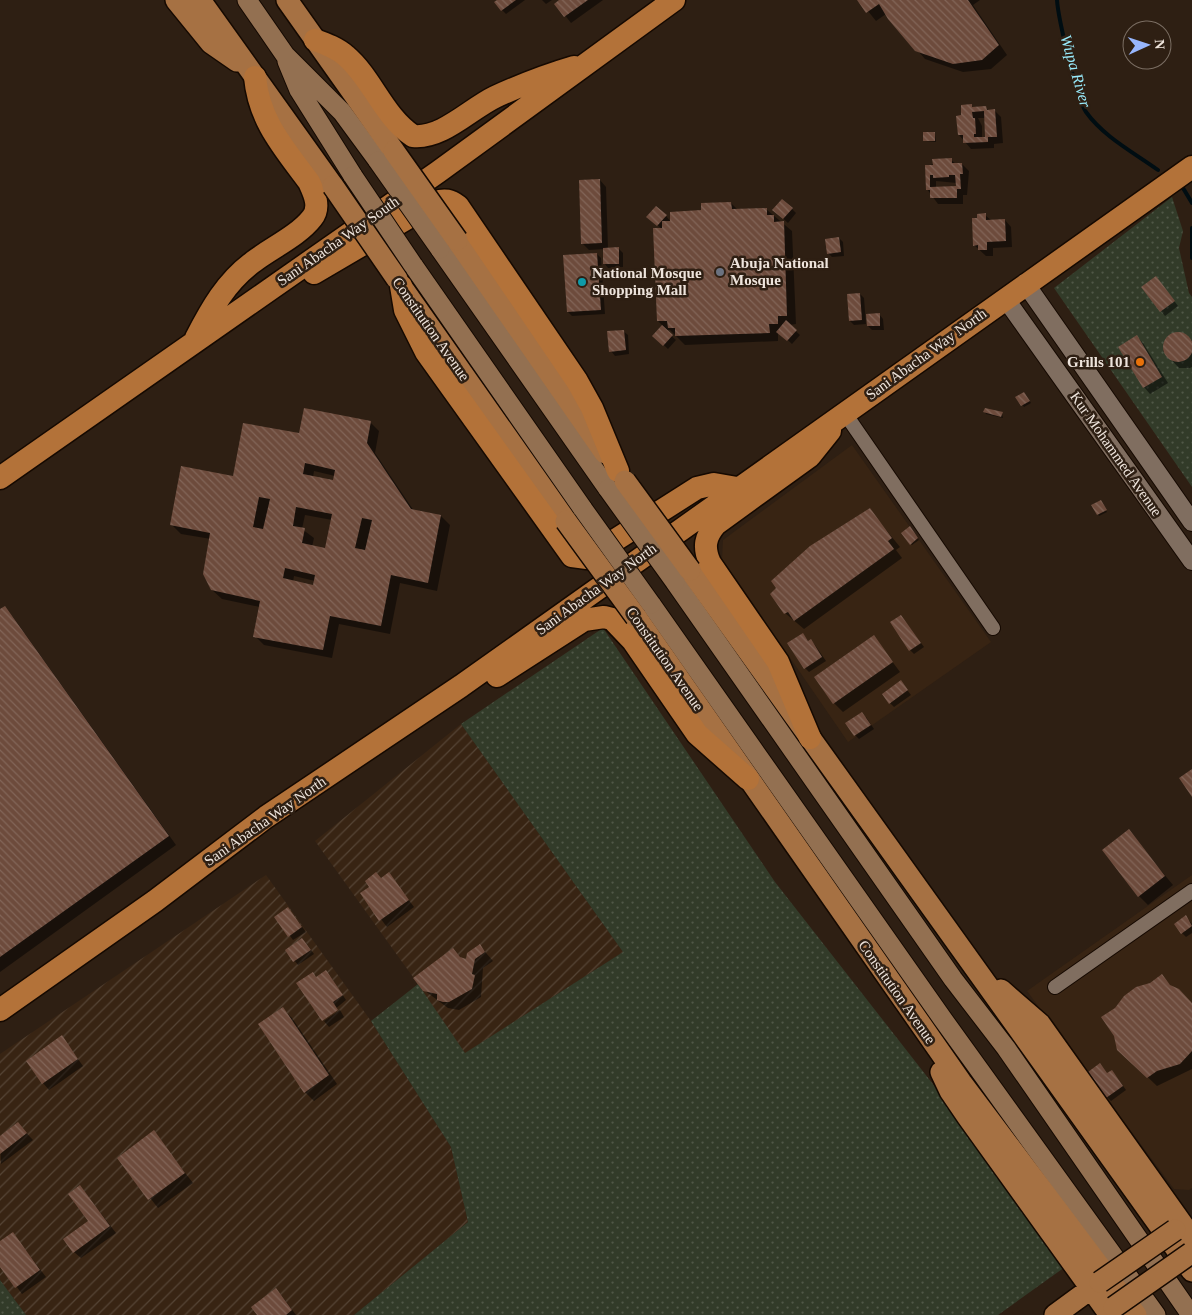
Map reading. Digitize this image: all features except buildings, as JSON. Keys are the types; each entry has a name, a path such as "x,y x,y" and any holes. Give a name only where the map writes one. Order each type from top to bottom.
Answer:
{"highway":[{"name":"Sani Abacha Way South","path":"0,478 438,172 674,0"},
{"path":"310,33 346,56 398,123 413,136 434,133 493,98 518,86 590,62"},
{"path":"193,343 214,303 233,280 252,263 302,227 313,217 317,206 315,194 309,182 262,113 251,72"},
{"name":"Sani Abacha Way North","path":"0,1010 155,901 266,817 461,686 1025,283 1192,167"},
{"path":"279,282 305,278 436,202 452,201 458,206 577,382 592,408 617,481"},
{"path":"399,283 406,310 426,352 572,556 587,558 697,488 714,484 737,488"},
{"path":"810,738 789,686 750,655 706,554 705,543 716,524 810,456 844,412"},
{"path":"461,686 497,676 530,656 577,623 604,616 619,625 632,641 694,700 717,754 748,780"}],"main road":[{"path":"176,0 211,43 251,72"},
{"name":"Constitution Avenue","path":"200,0 334,186 399,283 575,515 643,610 694,700 979,1070 1156,1315"},
{"name":"Constitution Avenue","path":"247,0 285,55 386,156"},
{"name":"Constitution Avenue","path":"287,0 310,33 386,156 448,245 617,481 682,576 750,655 942,963 1006,1048 1191,1315"},
{"path":"301,0 310,33"},
{"name":"Constitution Avenue","path":"285,55 299,90 352,176 413,265 575,515"},
{"path":"810,738 975,967 1032,1029 1185,1228 1055,1315"},
{"name":"Constitution Avenue","path":"748,780 924,1030 955,1086"},
{"path":"1032,1029 1192,1271"},
{"path":"955,1086 1096,1286 1109,1312 1192,1253"},
{"path":"955,1086 1136,1315"}],"street":[{"name":"Kur Mohammed Avenue","path":"1025,283 1187,516"},
{"name":"Kur Mohammed Avenue","path":"1005,298 1192,561"},
{"path":"844,412 993,628"},
{"path":"1055,987 1192,891"}],"shaded area":[{"path":"852,445 991,642 848,742 722,559 723,540"},
{"path":"461,724 623,952 464,1054 418,984 315,841"},
{"path":"266,875 371,1021 451,1147 468,1222 354,1315 26,1315 0,1280 0,1054"},
{"path":"1192,875 1192,1188 1189,1190 1174,1189 1027,991"}],"green space":[{"path":"1172,197 1183,231 1179,248 1189,293 1192,297 1192,487 1054,288"},
{"path":"603,628 775,882 1072,1262 998,1315 354,1315 468,1222 451,1147 371,1021 418,984 465,1053 623,952 461,724"},
{"path":"0,1280 26,1315 0,1315"}],"waterway":[{"name":"Wupa River","path":"1057,0 1073,76 1086,112 1110,137 1158,170"},
{"name":"Wupa River","path":"1183,188 1192,203"},
{"name":"Wupa River","path":"1192,228 1192,258"}],"place":[{"name":"Abuja National Mosque","path":"720,272"},
{"name":"National Mosque Shopping Mall","path":"582,282"},
{"name":"Grills 101","path":"1140,362"}]}
